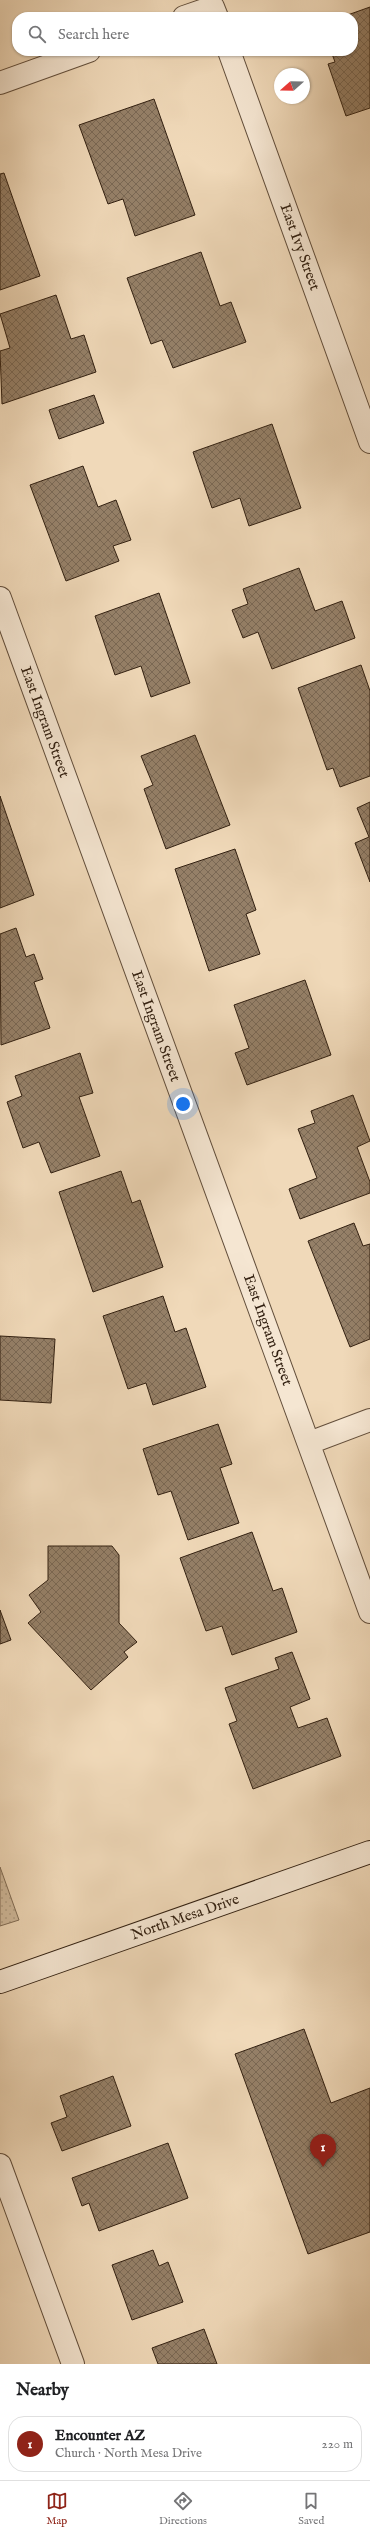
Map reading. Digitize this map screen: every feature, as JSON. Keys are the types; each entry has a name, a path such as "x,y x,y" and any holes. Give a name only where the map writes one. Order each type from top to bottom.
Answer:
{"street":[{"path":"0,83 75,56"},
{"name":"East Ivy Street","path":"231,56 370,442"},
{"name":"East Ingram Street","path":"0,598 370,1612"},
{"path":"309,1443 370,1420"},
{"name":"North Mesa Drive","path":"0,1982 370,1852"},
{"path":"0,2165 73,2364"}],"shaded area":[{"path":"0,1867 19,1920 0,1926"}],"building":[{"path":"370,7 370,108 346,116 328,64 335,62 333,56 358,56 358,12 356,12"},
{"path":"154,99 195,215 135,236 123,199 108,204 79,125"},
{"path":"4,173 40,276 0,290 0,174"},
{"path":"201,252 220,306 231,302 246,342 173,368 162,340 151,344 127,278"},
{"path":"56,295 71,339 84,335 96,372 2,404 0,351 10,348 0,314"},
{"path":"94,395 104,423 59,439 49,410"},
{"path":"272,424 301,508 249,526 240,498 212,508 193,452"},
{"path":"83,466 98,507 116,500 131,540 113,546 119,561 66,581 30,485"},
{"path":"299,568 315,611 342,601 355,638 272,669 258,632 243,638 232,610 248,604 243,589"},
{"path":"159,593 190,683 151,697 141,666 115,675 95,616"},
{"path":"361,665 370,691 370,776 340,787 333,768 327,770 298,688"},
{"path":"195,735 230,825 166,849 144,789 153,785 141,756"},
{"path":"0,796 34,895 0,908"},
{"path":"370,802 370,882 355,843 369,837 357,808"},
{"path":"235,849 256,910 246,914 260,954 209,971 175,869"},
{"path":"16,928 26,957 34,954 43,979 34,982 50,1028 1,1045 0,934"},
{"path":"305,980 331,1055 247,1085 235,1053 249,1048 234,1005"},
{"path":"80,1053 93,1093 79,1097 100,1156 51,1173 39,1142 23,1148 7,1102 22,1096 15,1076"},
{"path":"353,1095 370,1141 357,1147 370,1182 370,1193 300,1219 289,1189 317,1178 298,1129 315,1123 311,1111"},
{"path":"121,1171 132,1203 140,1200 163,1267 93,1292 59,1192"},
{"path":"354,1223 363,1246 370,1244 370,1339 350,1347 308,1241"},
{"path":"163,1296 175,1332 186,1328 206,1387 153,1405 146,1383 128,1389 103,1316"},
{"path":"0,1336 55,1339 51,1403 0,1400"},
{"path":"218,1424 232,1464 220,1468 239,1523 188,1540 171,1491 158,1495 143,1449"},
{"path":"252,1532 273,1591 282,1588 297,1632 232,1655 222,1626 206,1631 180,1558"},
{"path":"48,1546 112,1546 119,1555 119,1623 137,1642 124,1652 128,1657 91,1690 28,1623 41,1612 29,1595 48,1580"},
{"path":"0,1610 11,1640 0,1644"},
{"path":"292,1652 310,1699 290,1707 298,1728 327,1718 341,1756 253,1789 229,1724 237,1721 225,1688 279,1669 275,1658"},
{"path":"304,2029 331,2103 370,2088 370,2232 308,2254 235,2054"},
{"path":"113,2076 131,2126 62,2151 51,2123 67,2117 60,2096"},
{"path":"168,2143 188,2198 99,2231 89,2203 82,2206 72,2178"},
{"path":"153,2250 159,2266 168,2262 183,2302 132,2320 112,2265"},
{"path":"204,2329 217,2364 158,2364 152,2348"}],"place":[{"name":"Encounter AZ","path":"323,2167"}]}
